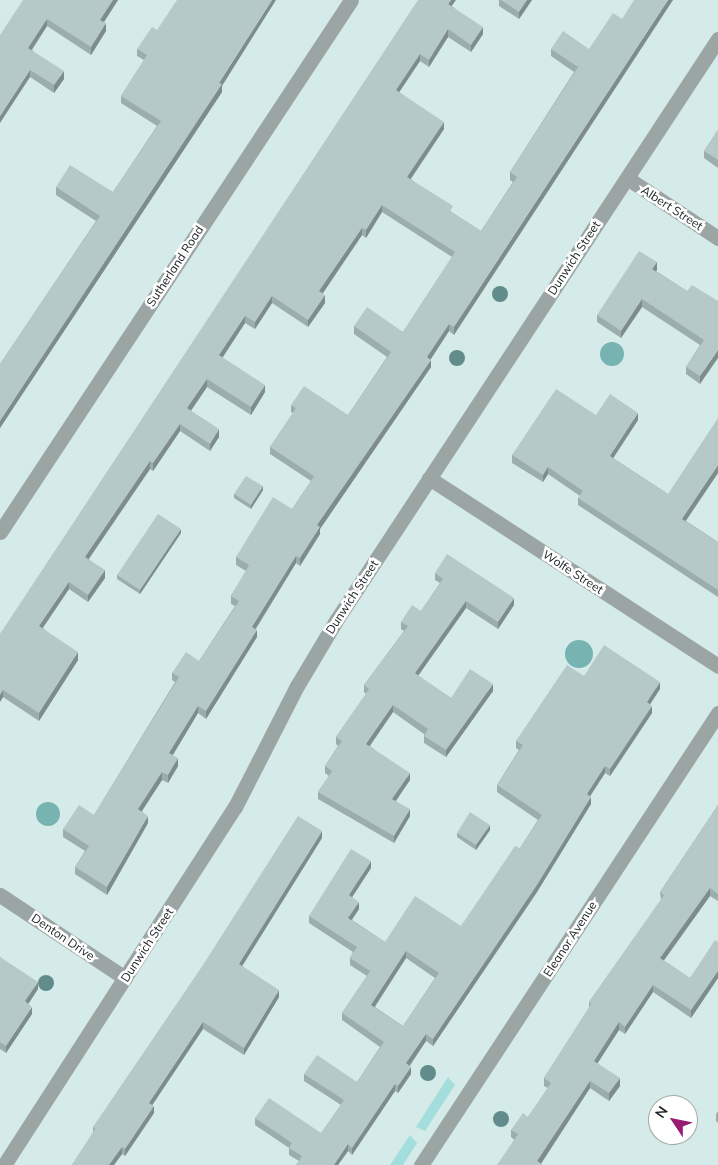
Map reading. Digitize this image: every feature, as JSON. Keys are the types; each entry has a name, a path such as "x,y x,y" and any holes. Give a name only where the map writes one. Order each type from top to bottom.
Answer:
{"street":[{"name":"Sutherland Road","path":"0,532 351,0"},
{"name":"Dunwich Street","path":"4,1165 235,807 296,686 337,619 718,39"},
{"name":"Albert Street","path":"626,178 718,238"},
{"name":"Wolfe Street","path":"428,478 718,666"},
{"name":"Eleanor Avenue","path":"421,1165 718,713"},
{"name":"Denton Drive","path":"0,895 125,978"}],"shaded area":[{"path":"612,342 617,343 623,349 623,359 617,365 612,366 607,365 601,359 600,354 601,349 607,343"},
{"path":"579,640 589,644 593,654 589,664 579,668 569,664 565,654 569,644"},
{"path":"48,802 57,805 60,814 57,823 48,826 39,823 36,814 39,805"},
{"path":"448,1077 455,1085 425,1131 416,1127"},
{"path":"410,1135 417,1143 403,1165 390,1165"}],"building":[{"path":"23,0 113,0 100,20 106,23 91,47 47,19 28,48 64,71 54,85 30,70 0,116 0,35"},
{"path":"177,0 272,0 219,83 222,84 0,421 0,364 100,216 56,187 70,165 113,192 161,121 121,96 147,55 137,49 152,27 157,30"},
{"path":"418,0 451,0 448,4 483,27 471,45 448,29 429,60 420,54 396,90 444,122 407,177 453,206 450,211 481,231 517,177 510,172 578,67 551,49 563,31 589,49 613,13 622,19 634,0 668,0 454,327 449,324 427,357 431,360 317,525 320,527 300,558 296,556 252,627 257,630 206,711 198,706 169,753 178,758 168,775 162,772 138,809 148,816 107,887 75,867 89,846 63,829 79,805 94,815 179,677 172,673 186,652 199,661 239,601 231,596 249,565 236,557 273,497 292,509 314,476 270,447 296,408 291,405 304,386 348,415 391,352 354,326 367,307 403,332 455,252 382,205 366,230 362,228 319,291 325,295 308,320 272,296 255,322 245,316 219,355 265,385 251,407 207,379 187,408 219,429 210,444 180,424 153,463 150,461 85,557 105,570 88,595 69,582 39,626 78,652 39,713 3,690 0,695 0,634"},
{"path":"501,0 527,0 519,12"},
{"path":"718,130 718,160 704,151"},
{"path":"639,251 657,262 652,269 687,291 692,285 718,301 718,350 700,376 686,367 704,340 642,299 621,331 597,315"},
{"path":"556,389 596,415 610,394 638,413 610,456 668,494 718,418 718,465 682,519 718,542 718,590 578,498 583,491 548,467 543,475 512,455"},
{"path":"246,476 263,486 251,505 234,494"},
{"path":"158,514 181,529 140,590 117,575"},
{"path":"447,554 514,598 498,622 466,601 415,673 451,698 470,669 493,684 446,750 424,736 428,729 393,705 366,744 410,773 392,799 410,809 394,836 318,792 332,771 325,766 342,741 336,737 369,689 364,685 408,626 401,622 412,605 421,611 443,579 435,573"},
{"path":"604,645 660,682 647,702 652,706 610,769 605,766 587,794 591,797 537,885 433,1039 426,1034 406,1063 411,1067 398,1086 395,1084 352,1148 348,1144 334,1165 296,1165 302,1156 289,1148 292,1143 255,1118 269,1098 321,1133 344,1100 304,1074 317,1055 357,1082 384,1042 342,1013 370,971 350,958 357,947 309,916 351,849 371,861 349,895 359,902 348,918 385,942 415,896 461,926 515,846 520,848 542,815 497,785 523,745 516,741 567,665 584,676","holes":["406,951 439,973 403,1026 371,1005"]},
{"path":"718,805 718,894 710,888 660,958 690,978 715,940 718,942 718,971 691,1010 653,985 625,1027 619,1022 594,1061 620,1078 609,1093 590,1081 537,1161 543,1165 497,1165 518,1134 511,1130 523,1113 528,1117 551,1083 544,1078 591,1004 589,1002 664,895 660,892"},
{"path":"470,812 490,825 476,845 457,833"},
{"path":"298,816 322,831 239,964 279,990 244,1048 203,1022 149,1103 154,1106 125,1149 122,1147 109,1165 72,1165 95,1129 93,1127 203,965"},
{"path":"0,957 38,982 25,1001 32,1007 6,1046 0,1042"}]}
